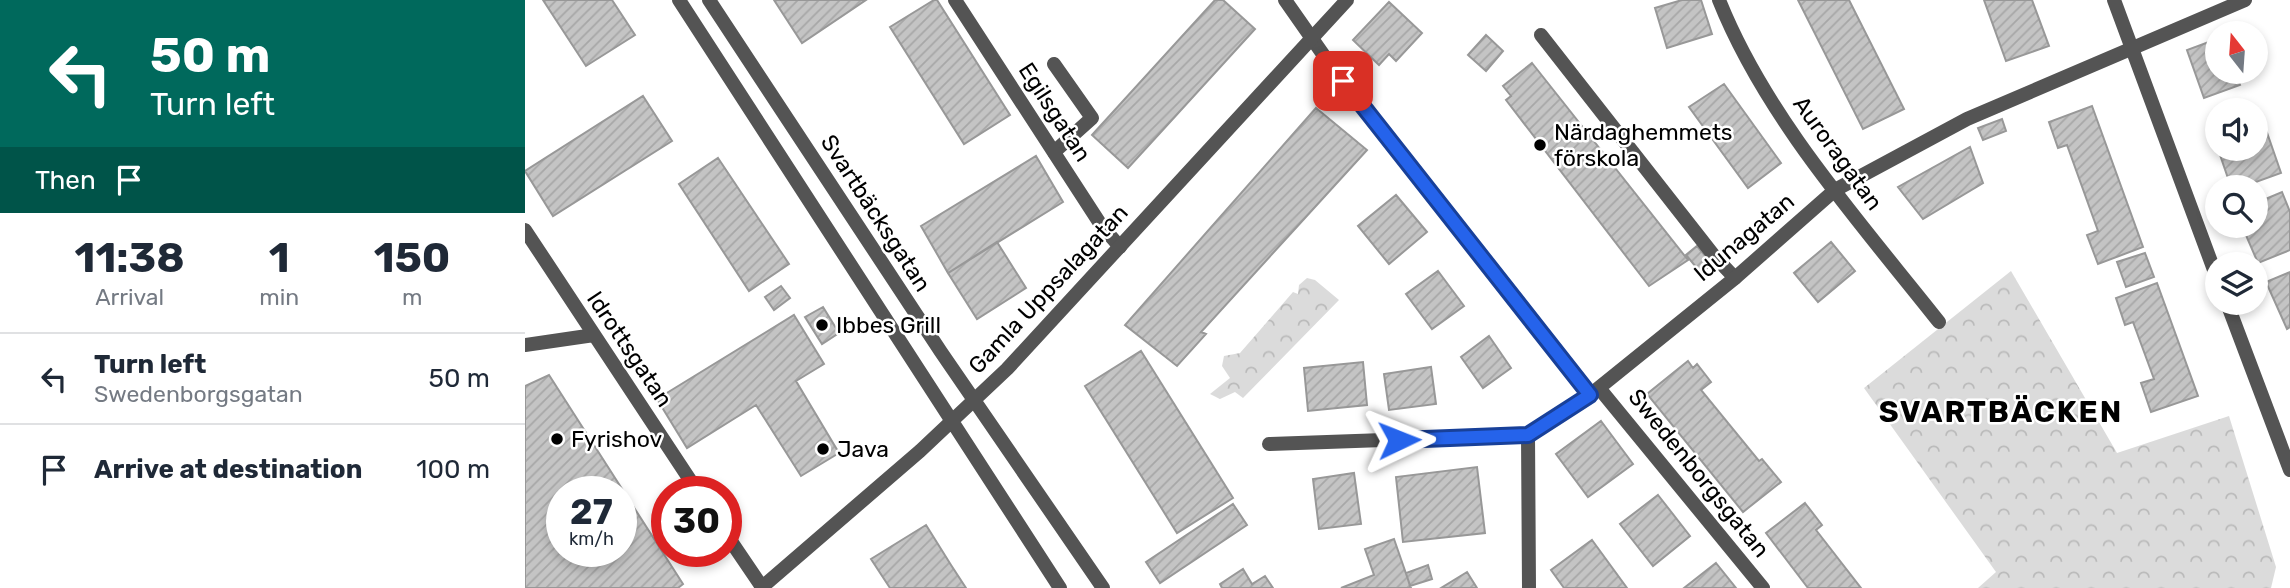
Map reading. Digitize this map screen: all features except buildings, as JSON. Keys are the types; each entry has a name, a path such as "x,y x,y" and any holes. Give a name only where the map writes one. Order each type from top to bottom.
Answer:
{"street":[{"path":"679,0 1060,588"},
{"name":"Svartbäcksgatan","path":"709,0 974,400 1103,588"},
{"name":"Egilsgatan","path":"955,0 1101,225 1120,247"},
{"name":"Swedenborgsgatan","path":"1285,0 1313,39 1595,391 1763,588"},
{"name":"Gamla Uppsalagatan","path":"761,588 974,400 1120,247 1347,0"},
{"name":"Auroragatan","path":"1719,0 1752,72 1835,190 1939,322"},
{"path":"2114,0 2207,252"},
{"name":"Idunagatan","path":"1528,435 1595,391 1735,278 1835,190 1966,118 2245,0"},
{"path":"1541,35 1735,278"},
{"path":"1054,64 1092,118 1054,152"},
{"name":"Idrottsgatan","path":"525,230 687,476"},
{"path":"2232,315 2290,470"},
{"path":"525,345 594,335"},
{"path":"1269,444 1528,435 1529,588"},
{"path":"742,559 761,588"}],"green space":[{"path":"2011,271 2117,453 2229,416 2276,567 2271,588 1978,588 1996,572 1864,388"},
{"path":"1307,278 1315,280 1339,300 1243,398 1235,392 1220,399 1210,394 1230,378 1222,366 1224,356 1240,353 1293,292 1298,294 1299,285"}],"place":[{"name":"Närdaghemmets förskola","path":"1540,145"},
{"name":"Ibbes Grill","path":"822,325"},
{"name":"Fyrishov","path":"557,439"},
{"name":"Java","path":"823,449"}],"district":[{"name":"SVARTBÄCKEN","path":"2001,412"}],"route":[{"path":"1343,81 1590,395 1528,435 1399,440"}]}
